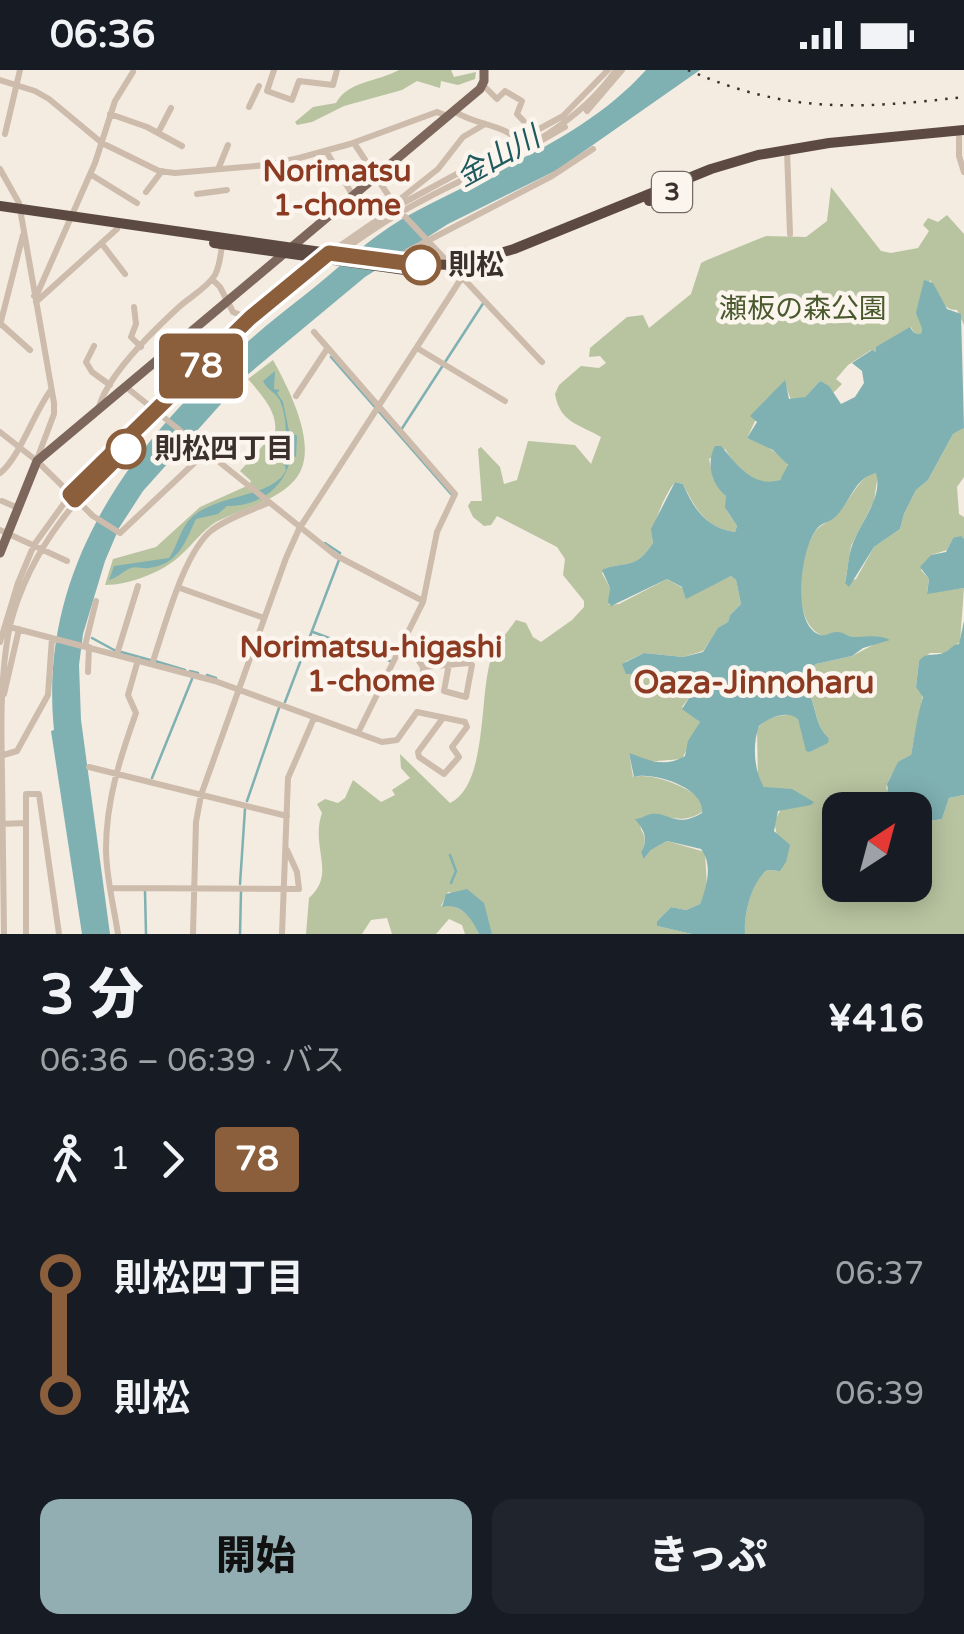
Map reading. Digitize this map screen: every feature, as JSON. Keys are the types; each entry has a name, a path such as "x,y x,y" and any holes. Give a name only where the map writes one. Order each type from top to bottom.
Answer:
{"highway":[{"name":"3","path":"0,209 456,272 710,169 787,152 962,135"},
{"name":"3","path":"71,218 117,228 223,241"}],"main road":[{"path":"0,553 4,532 37,461 483,85 484,70"}],"street":[{"path":"5,134 20,70"},
{"path":"267,91 274,70"},
{"path":"315,82 319,70"},
{"path":"248,107 255,84 292,100 299,81 333,85 337,70"},
{"path":"0,80 49,99 102,143 162,171 175,173 266,165 354,143 437,112 485,124 518,139 565,119 606,70"},
{"path":"162,415 188,379 250,318 400,210 565,110 606,70"},
{"path":"400,210 495,162 565,119 599,93 619,70"},
{"path":"495,162 529,149 582,115 619,70"},
{"path":"35,300 90,174 110,114 133,72"},
{"path":"483,85 498,99 505,91 520,98 517,114 532,130"},
{"path":"158,133 172,108"},
{"path":"110,114 182,146"},
{"path":"400,210 463,137 485,124"},
{"path":"962,135 958,156 964,172"},
{"path":"354,143 373,176 400,210 542,362"},
{"path":"220,167 228,145"},
{"path":"394,264 408,250 552,176 592,149"},
{"path":"326,151 352,194"},
{"path":"787,152 790,234"},
{"path":"0,170 17,196 51,390 54,414 37,461"},
{"path":"146,192 162,171"},
{"path":"90,174 137,203"},
{"path":"197,194 228,190"},
{"path":"35,300 117,228"},
{"path":"24,232 0,325 30,350"},
{"path":"99,407 110,385 141,348 177,309 212,280 223,241"},
{"path":"102,244 124,274"},
{"path":"0,642 38,547 72,497 262,316 335,257"},
{"path":"193,934 196,822 201,795 299,528 416,348 456,272"},
{"path":"212,280 238,316 250,318"},
{"path":"134,307 136,324 131,336 141,348"},
{"path":"314,332 376,411 455,494 437,532 423,602 358,733"},
{"path":"94,346 86,362 110,385"},
{"path":"416,348 505,401"},
{"path":"296,396 326,349"},
{"path":"160,355 188,379"},
{"path":"125,386 335,555 423,602"},
{"path":"0,473 14,458 37,408 51,390"},
{"path":"0,432 37,461 93,516 119,532 126,530 207,451"},
{"path":"2,501 18,508"},
{"path":"152,664 192,552 210,531 268,503"},
{"path":"4,532 66,561"},
{"path":"118,651 138,586"},
{"path":"180,588 264,618"},
{"path":"88,672 86,646 96,601"},
{"path":"4,625 118,651 240,687 382,742 398,740 418,712 465,722 466,727 452,747 459,757 444,774 419,757 418,752 443,718"},
{"path":"4,625 0,696 4,934"},
{"path":"0,696 10,680 19,629"},
{"path":"1,756 17,751 48,695 53,638"},
{"path":"401,649 432,652"},
{"path":"401,649 424,667 422,687"},
{"path":"118,934 106,853 108,818 116,774 136,714 128,695 138,660"},
{"path":"424,667 448,664 472,665 466,697 444,691 448,664"},
{"path":"282,934 288,778 314,718"},
{"path":"89,768 287,816"},
{"path":"26,934 26,794 39,794 59,934"},
{"path":"1,824 25,823"},
{"path":"111,888 299,889 297,872 287,850"}],"green space":[{"path":"399,70 451,70 454,77 476,72 475,79 458,85 441,81 440,88 417,81 402,90 344,106 312,122 295,122 313,107 336,103 355,86"},
{"name":"瀬板の森公園","path":"831,187 881,251 918,248 929,231 923,225 928,218 938,222 947,215 964,234 964,325 957,310 946,307 930,280 921,334 914,333 911,327 876,352 871,350 848,365 836,379 842,384 833,393 820,381 805,397 791,400 784,381 747,438 771,449 786,462 789,468 780,480 771,484 755,480 725,449 709,459 713,478 726,496 726,510 737,526 735,532 709,522 683,484 675,482 659,511 653,543 646,553 602,573 610,588 609,605 619,604 667,579 693,594 731,576 736,580 741,604 703,651 683,657 644,653 625,662 629,674 652,674 689,690 691,695 682,707 700,722 682,759 645,762 629,753 633,777 670,782 702,801 702,812 693,816 640,819 645,838 641,852 645,858 667,841 705,852 707,887 700,904 686,910 671,907 657,921 657,926 692,934 492,934 476,899 448,892 441,906 464,913 479,934 465,934 462,925 449,919 436,934 392,934 387,918 371,920 362,934 306,934 309,898 317,889 322,870 322,813 317,804 325,799 338,803 345,798 353,780 381,802 395,795 392,790 410,778 401,768 400,754 450,803 462,793 477,759 487,675 499,644 516,620 526,623 533,637 541,642 584,607 584,601 563,575 565,559 557,547 497,516 491,525 484,526 473,517 468,506 471,501 482,501 478,449 481,447 500,467 504,484 517,480 528,441 575,445 591,464 601,437 566,417 555,394 559,385 581,366 599,368 606,363 600,356 589,357 590,348 627,317 643,315 649,328 691,294 701,263 766,236 806,237 827,221"},
{"path":"273,360 292,398 305,444 301,470 295,480 275,496 216,522 156,572 105,585 113,559 156,547 200,507 249,485 251,481 240,471 275,432 275,425 268,404 248,379"},
{"path":"964,428 964,477 957,487 964,539 953,538 947,550 931,555 921,570 929,579 927,593 964,588 960,642 945,653 930,653 919,661 916,687 923,693 911,755 893,773 886,788 889,792 822,792 822,902 932,902 932,821 942,819 949,798 964,795 964,934 745,934 747,908 757,882 767,870 777,871 774,822 792,789 766,789 758,780 757,730 774,717 797,716 810,752 827,743 829,738 810,695 807,689 796,686 796,677 816,664 852,656 873,645 873,637 847,637 838,632 823,636 813,629 806,618 800,590 808,546 815,531 836,515 861,482 872,472 878,474 874,501 851,546 845,583 856,579 874,547 900,529 916,490 928,480 953,434"}],"water":[{"path":"646,70 700,70 557,170 448,224 365,277 246,376 143,491 119,528 105,561 83,634 79,665 81,720 110,934 82,934 51,731 54,662 65,599 88,539 119,484 158,432 202,384 250,339 363,247 402,219 562,137 620,95"},
{"path":"924,280 933,283 947,309 961,314 964,428 953,434 928,480 916,490 900,529 874,547 849,587 845,583 850,552 877,491 876,473 863,480 835,517 816,530 806,552 801,583 804,613 816,633 838,632 890,640 863,648 852,656 816,664 796,677 796,686 807,689 810,695 828,743 806,751 798,719 789,715 773,717 759,726 755,758 764,787 792,789 814,802 778,811 774,831 790,845 786,862 780,871 767,870 757,883 747,908 745,934 692,934 657,926 671,907 686,910 700,904 707,883 707,862 701,849 667,841 644,859 644,835 635,819 651,814 679,820 693,818 702,813 701,804 676,783 634,777 629,753 656,762 677,760 685,756 688,741 700,722 682,709 691,695 689,690 652,674 626,674 622,664 644,653 683,657 703,652 718,628 728,622 741,604 736,580 731,576 686,599 682,587 667,579 611,606 610,588 602,570 635,561 647,552 653,543 651,529 675,482 683,484 697,510 709,522 735,532 737,526 725,508 726,496 711,473 715,446 721,446 754,478 780,480 788,465 773,450 747,438 757,422 750,416 785,380 789,399 805,397 820,381 829,386 841,404 855,397 864,383 862,371 852,363 872,350 876,352 876,347 910,327 921,334 916,313"},
{"path":"275,371 274,389 280,390 277,393 283,402 289,431 297,436 296,457 291,455 288,467 277,486 260,499 227,506 218,514 196,519 179,551 167,562 131,568 109,580 114,566 169,558 188,521 203,509 258,491 279,479 286,470 282,457 287,452 283,447 292,447 285,441 281,403 263,381"},
{"path":"961,536 964,588 927,594 929,579 920,567 931,555 946,552 953,538"},
{"path":"964,621 964,795 949,798 942,819 932,821 932,792 888,792 887,784 898,762 911,755 923,697 916,687 919,661 959,644"},
{"path":"467,889 484,903 492,934 479,934 460,909 442,907 446,894"}],"waterway":[{"path":"401,430 484,302"},
{"path":"331,357 451,494"},
{"path":"325,543 340,553"},
{"path":"285,702 339,560"},
{"path":"313,632 390,661"},
{"path":"92,638 114,650 150,660"},
{"path":"155,661 185,670"},
{"path":"190,671 198,673"},
{"path":"207,675 216,678"},
{"path":"152,778 192,679"},
{"path":"247,801 279,708"},
{"path":"240,884 245,809"},
{"path":"450,855 456,871 451,883"},
{"path":"145,891 146,934"},
{"path":"240,934 241,892"}],"railway":[{"path":"688,70 724,84 791,101 856,105 964,97"}],"bus line":[{"name":"78","path":"126,449 75,500 70,494 250,318 321,258 340,253 421,265"}],"place":[{"name":"則松","path":"421,265"},
{"name":"則松四丁目","path":"126,449"}],"district":[{"name":"Norimatsu 1-chome","path":"337,188"},
{"name":"Norimatsu-higashi 1-chome","path":"371,664"},
{"name":"Oaza-Jinnoharu","path":"754,683"}],"water label":[{"name":"金山川","path":"498,157"}]}
